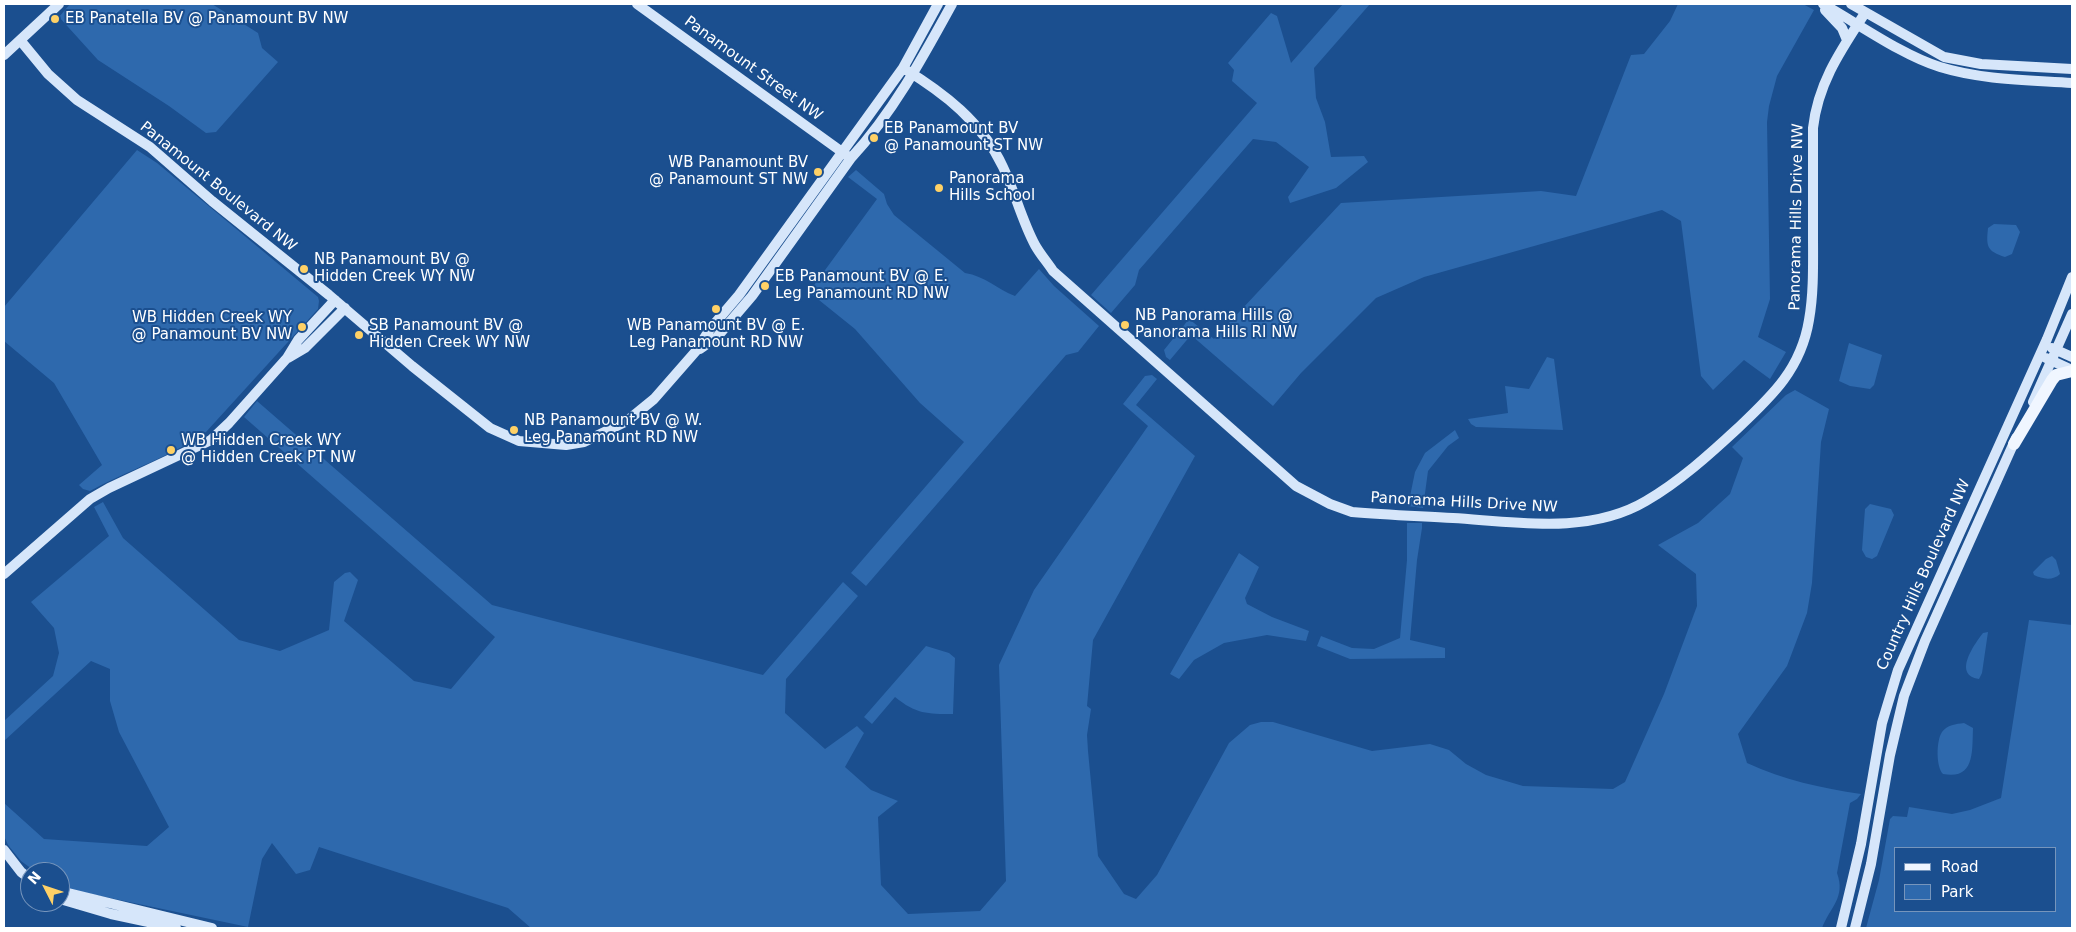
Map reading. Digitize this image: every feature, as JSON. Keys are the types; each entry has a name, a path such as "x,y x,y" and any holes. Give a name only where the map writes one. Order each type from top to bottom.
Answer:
{"main road":[{"path":"2014,444 2047,387 2056,376 2072,371"}],"street":[{"path":"4,55 59,4"},
{"name":"Panamount Street NW","path":"637,4 847,156"},
{"name":"Panamount Boulevard NW","path":"908,71 938,4"},
{"name":"Panamount Boulevard NW","path":"20,40 48,74 77,100 150,147 212,201 490,428 519,441 558,446 584,442 626,421 654,399 696,351 710,329 739,295 847,156 862,146 952,4"},
{"path":"1821,4 1907,53 1938,67 1974,75 2072,84"},
{"path":"1821,4 1842,28 1847,40"},
{"path":"1850,4 1944,57 1981,64 2072,69"},
{"name":"Panorama Hills Drive NW","path":"908,71 945,96 967,115 983,133 1002,166 1035,246 1053,270 1296,486 1330,504 1352,512 1549,524 1587,521 1607,517 1646,502 1685,474 1729,436 1768,400 1789,374 1796,362 1806,330 1811,304 1813,278 1812,128 1815,110 1822,86 1864,13"},
{"name":"Country Hills Boulevard NW","path":"1840,928 1860,852 1882,723 1898,670 2072,278"},
{"path":"4,574 90,499 109,488 211,440 229,423 287,358 298,340 335,300"},
{"path":"287,358 305,348 345,308"},
{"name":"Country Hills Boulevard NW","path":"1854,928 1871,864 1890,756 1904,696 1925,641 2072,314"},
{"path":"2044,344 2072,357"},
{"path":"2039,355 2072,371"},
{"path":"4,850 20,871"},
{"path":"70,893 212,928"},
{"path":"70,902 111,914 176,928"}],"green space":[{"path":"70,4 212,4 258,33 262,48 278,62 216,132 206,133 169,106 98,60 59,17"},
{"path":"1343,4 1370,4 1314,68 1316,98 1325,122 1331,157 1364,156 1368,162 1336,188 1290,203 1288,197 1309,167 1276,142 1253,139 1139,270 1135,285 1111,313 1091,295 1257,103 1232,81 1234,70 1228,63 1271,13 1277,16 1291,63"},
{"path":"1678,4 1803,4 1814,10 1777,76 1767,122 1770,299 1758,337 1786,352 1770,379 1744,360 1713,390 1701,376 1681,221 1662,210 1424,277 1376,298 1301,373 1273,406 1191,335 1170,360 1166,357 1164,350 1189,319 1214,339 1341,203 1541,191 1576,196 1631,55 1644,54 1670,21"},
{"path":"137,150 157,163 318,297 318,309 206,432 178,449 90,491 83,489 79,485 102,465 54,383 4,341 4,307"},
{"path":"856,170 884,194 887,204 894,215 965,273 979,277 1015,296 1039,269 1054,286 1099,326 1078,352 1066,355 866,586 851,573 964,442 920,403 855,329 809,292 877,199 848,177"},
{"path":"1994,224 2016,225 2020,232 2012,254 2005,257 1994,253 1989,247 1987,240 1988,228"},
{"path":"1849,343 1882,355 1874,385 1870,389 1850,386 1839,381"},
{"path":"1547,357 1554,359 1563,430 1476,427 1471,424 1468,419 1508,413 1505,386 1529,389"},
{"path":"1152,375 1157,379 1136,405 1195,456 1093,640 1087,706 1091,709 1087,735 1098,856 1124,894 1136,899 1157,875 1229,743 1250,725 1261,722 1273,722 1372,751 1430,744 1449,750 1466,764 1486,775 1523,786 1613,789 1625,782 1664,694 1697,606 1696,574 1658,545 1698,523 1730,494 1743,458 1732,447 1786,395 1795,390 1829,409 1821,442 1812,583 1807,613 1787,666 1738,734 1747,763 1803,783 1861,794 1850,803 1837,873 1840,889 1836,902 1822,928 531,928 508,908 319,847 310,870 296,874 272,843 262,859 248,927 72,890 70,889 70,862 22,862 8,845 4,836 4,803 44,839 147,846 169,827 119,732 110,701 110,669 91,661 4,741 4,721 53,676 59,653 54,628 31,602 109,536 94,507 103,502 123,538 239,640 280,651 329,630 334,582 345,573 350,572 358,580 344,621 414,681 451,689 495,637 244,417 257,401 492,605 763,675 843,582 858,596 786,679 785,713 825,749 857,726 864,733 845,767 871,790 898,801 878,817 881,885 908,914 980,911 1006,881 999,665 1034,590 1148,426 1123,404 1145,376"},
{"path":"1455,430 1459,438 1448,446 1428,471 1423,508 1408,506 1415,472 1425,453"},
{"path":"1870,504 1891,509 1894,515 1877,556 1872,559 1866,557 1862,550 1865,509"},
{"path":"1407,523 1422,523 1410,640 1445,648 1445,658 1350,659 1317,646 1321,636 1352,648 1374,649 1400,638 1407,560"},
{"path":"1239,553 1259,567 1245,598 1247,604 1272,617 1309,631 1306,641 1267,635 1224,643 1194,660 1179,679 1170,674"},
{"path":"2052,556 2056,560 2060,574 2054,578 2047,579 2034,575 2033,572 2046,559"},
{"path":"2029,620 2072,625 2072,928 1866,928 1879,880 1890,819 1893,816 1907,817 1909,807 1952,814 1970,810 2001,798"},
{"path":"1988,632 1982,673 1979,679 1967,672 1966,666 1970,652 1983,633"},
{"path":"926,646 949,653 955,658 953,714 922,712 909,707 895,697 872,724 864,717"},
{"path":"1964,723 1973,728 1970,762 1961,773 1953,775 1943,774 1938,760 1940,736 1949,726"}],"place":[{"name":"EB Panatella BV @ Panamount BV NW","path":"55,19"},
{"name":"EB Panamount BV @ Panamount ST NW","path":"874,138"},
{"name":"WB Panamount BV @ Panamount ST NW","path":"818,172"},
{"name":"Panorama Hills School","path":"939,188"},
{"name":"NB Panamount BV @ Hidden Creek WY NW","path":"304,269"},
{"name":"EB Panamount BV @ E. Leg Panamount RD NW","path":"765,286"},
{"name":"WB Panamount BV @ E. Leg Panamount RD NW","path":"716,309"},
{"name":"NB Panorama Hills @ Panorama Hills RI NW","path":"1125,325"},
{"name":"WB Hidden Creek WY @ Panamount BV NW","path":"302,327"},
{"name":"SB Panamount BV @ Hidden Creek WY NW","path":"359,335"},
{"name":"NB Panamount BV @ W. Leg Panamount RD NW","path":"514,430"},
{"name":"WB Hidden Creek WY @ Hidden Creek PT NW","path":"171,450"}]}
